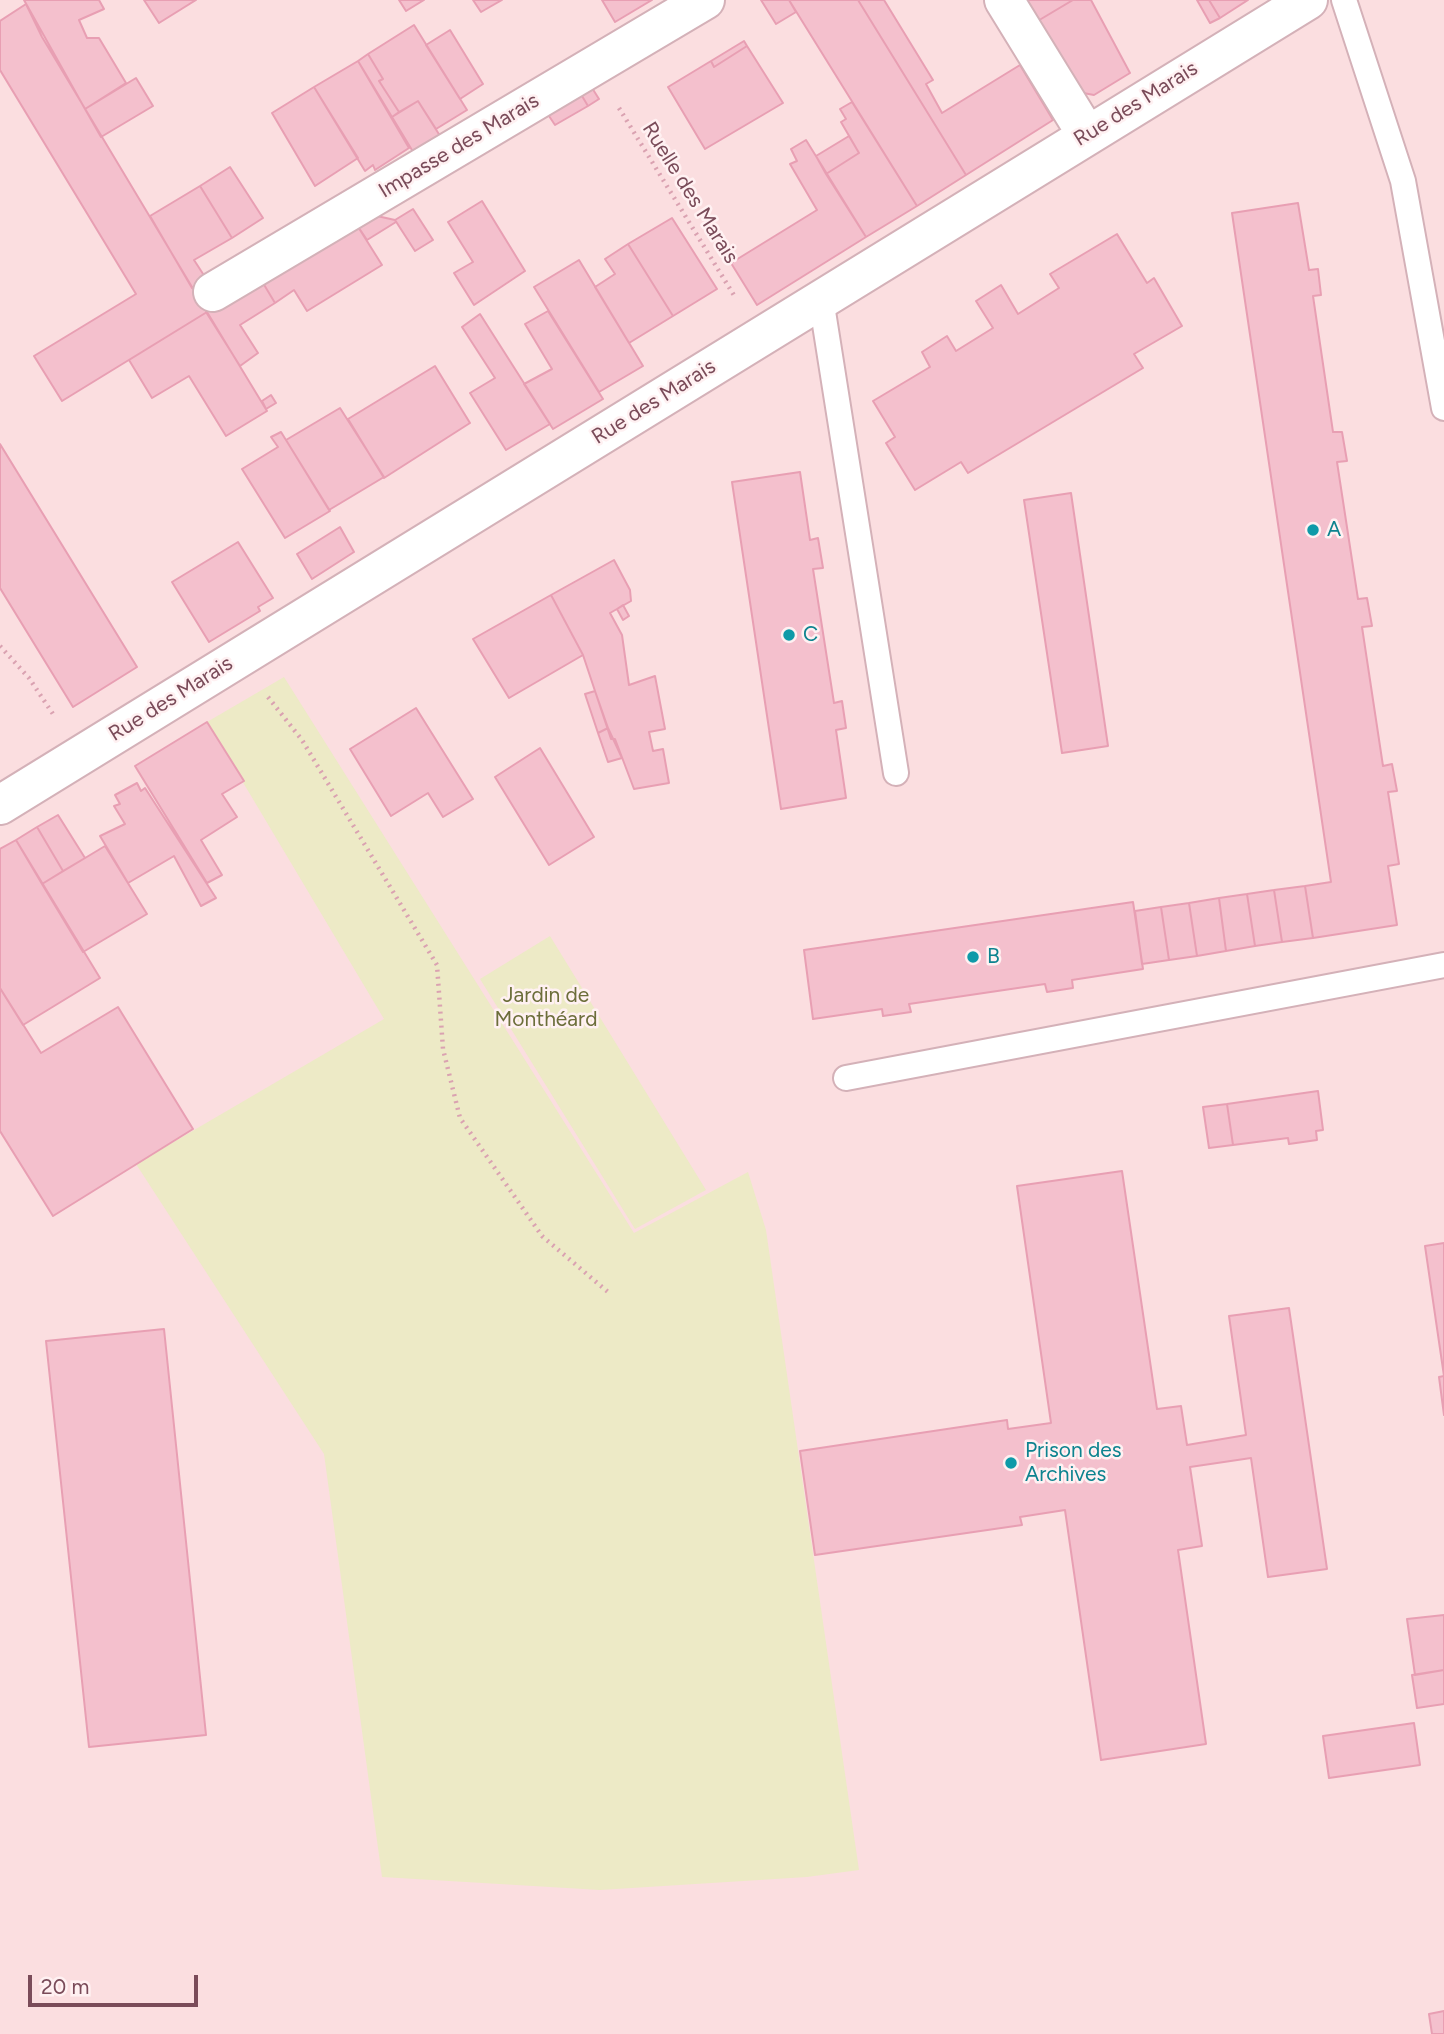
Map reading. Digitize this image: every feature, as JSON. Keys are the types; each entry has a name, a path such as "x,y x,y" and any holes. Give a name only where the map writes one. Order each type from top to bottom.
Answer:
{"street":[{"name":"Impasse des Marais","path":"213,292 705,0"},
{"path":"1004,0 1087,135"},
{"name":"Rue des Marais","path":"0,805 1308,0"}],"lane":[{"path":"1344,0 1403,181 1444,408"},
{"path":"821,299 896,773"},
{"path":"846,1078 1444,965"}],"path":[{"name":"Ruelle des Marais","path":"593,66 760,336"},
{"path":"0,646 29,678 81,755"},
{"path":"281,714 302,740 437,965 443,1049 460,1118 542,1236 608,1292"}],"shaded area":[{"path":"0,0 1444,0 1444,2034 0,2034"}],"green space":[{"path":"284,677 634,1233 748,1172 766,1230 859,1870 807,1877 600,1890 382,1877 324,1454 136,1164 384,1019 207,722"},
{"name":"Jardin de Monthéard","path":"550,936 706,1190 635,1229 480,979"}],"building":[{"path":"24,0 99,0 104,9 79,20 87,38 99,38 126,83 85,109"},
{"path":"144,0 196,0 159,23"},
{"path":"399,0 424,0 406,11"},
{"path":"473,0 502,0 481,12"},
{"path":"602,0 652,0 615,22"},
{"path":"761,0 789,0 796,12 776,24"},
{"path":"789,0 858,0 966,175 917,206"},
{"path":"858,0 884,0 933,80 926,84 942,113 1020,65 1053,120 966,175"},
{"path":"1023,0 1073,0 1036,22"},
{"path":"1073,0 1091,0 1130,73 1094,95 1078,92 1036,22"},
{"path":"1197,0 1209,0 1220,18 1210,23"},
{"path":"1209,0 1248,0 1220,18"},
{"path":"26,4 42,37 207,312 62,401 34,356 136,294 0,70 0,21"},
{"path":"414,25 467,110 436,129 418,101 399,112 379,81 383,79 368,54"},
{"path":"450,30 483,84 460,99 426,45"},
{"path":"744,41 747,46 714,67 711,61"},
{"path":"747,46 783,103 705,149 668,87 711,61 714,67"},
{"path":"368,54 383,79 379,81 399,112 392,117 358,61"},
{"path":"358,61 409,148 375,170 373,165 365,171 314,87"},
{"path":"136,78 153,106 101,137 85,109"},
{"path":"587,80 599,99 588,106 576,86"},
{"path":"576,86 588,106 555,125 543,107"},
{"path":"314,87 358,158 315,186 272,113"},
{"path":"418,101 442,139 415,155 392,117"},
{"path":"852,102 917,206 866,237 826,174 859,153 841,122 846,119 840,109"},
{"path":"849,136 859,153 826,174 816,156"},
{"path":"806,140 866,237 757,305 731,263 817,210 790,164 797,161 791,149"},
{"path":"230,167 263,218 232,238 200,186"},
{"path":"200,186 232,238 194,260 207,280 192,288 150,216"},
{"path":"482,201 525,271 474,305 454,273 473,262 448,222"},
{"name":"A","path":"1298,203 1309,270 1318,269 1321,295 1313,296 1333,432 1342,432 1347,461 1337,462 1358,599 1367,598 1372,626 1362,627 1383,766 1392,764 1397,791 1388,792 1399,864 1388,866 1397,925 1313,938 1305,886 1331,882 1232,213"},
{"path":"413,209 433,240 415,251 395,220"},
{"path":"368,214 396,222 367,240 355,222"},
{"path":"672,218 717,289 673,316 628,244"},
{"path":"355,222 382,265 307,311 294,290 275,303 260,278"},
{"path":"1117,234 1147,283 1154,278 1182,326 1134,354 1143,368 968,473 961,462 915,490 886,443 895,437 873,401 930,367 922,352 947,336 956,351 993,328 976,301 1001,285 1018,314 1059,288 1050,274"},
{"path":"628,244 673,316 629,343 595,287 615,274 605,259"},
{"path":"579,260 643,366 599,392 534,287"},
{"path":"260,278 275,303 240,325 258,353 240,366 206,312"},
{"path":"548,311 603,399 553,429 524,384 552,369 525,324"},
{"path":"207,312 267,411 226,436 189,376 152,398 129,360"},
{"path":"480,314 550,424 506,450 470,393 495,378 462,327"},
{"path":"435,366 470,423 384,478 348,419"},
{"path":"271,395 276,403 266,409 262,401"},
{"path":"340,408 384,477 329,510 286,440"},
{"path":"281,432 330,511 285,538 242,469 278,447 271,437"},
{"path":"0,444 137,667 73,707 0,588"},
{"name":"C","path":"800,472 810,540 818,538 823,568 813,569 834,703 842,701 846,728 836,730 846,798 781,809 732,482"},
{"path":"1071,493 1108,746 1062,753 1024,500"},
{"path":"340,527 354,552 312,579 297,554"},
{"path":"238,542 273,598 258,607 260,611 209,642 172,582"},
{"path":"614,560 630,590 631,601 610,613 622,635 629,685 655,676 665,729 649,732 653,751 663,749 669,783 634,789 615,739 611,739 583,655 551,595"},
{"path":"551,595 583,655 509,698 473,639"},
{"path":"623,605 629,616 623,620 617,609"},
{"path":"595,691 608,728 598,733 585,694"},
{"path":"416,708 473,799 443,817 428,793 391,816 350,749"},
{"path":"207,722 244,781 222,794 237,817 201,840 222,875 207,883 135,766"},
{"path":"608,728 622,758 608,762 598,733"},
{"path":"540,748 594,837 549,865 495,777"},
{"path":"137,783 141,791 145,788 216,898 201,906 174,856 128,883 100,836 125,824 114,806 120,804 115,795"},
{"path":"58,815 85,858 63,871 37,827"},
{"path":"37,827 63,871 42,884 16,840"},
{"path":"16,840 100,978 23,1025 0,988 0,849"},
{"path":"105,846 147,914 83,952 42,884"},
{"path":"1305,886 1313,938 1282,942 1274,890"},
{"path":"1274,890 1282,942 1255,946 1247,894"},
{"path":"1247,894 1255,946 1226,951 1219,898"},
{"path":"1219,898 1226,951 1197,956 1189,903"},
{"name":"B","path":"1133,902 1143,969 1072,980 1073,988 1047,992 1045,984 909,1004 911,1012 883,1016 882,1009 813,1019 804,950"},
{"path":"1189,903 1197,956 1169,960 1161,907"},
{"path":"1161,907 1169,960 1142,964 1135,911"},
{"path":"0,988 41,1053 118,1007 193,1129 53,1216 0,1131"},
{"path":"1318,1091 1323,1130 1316,1131 1317,1140 1289,1144 1288,1138 1233,1145 1227,1104"},
{"path":"1227,1104 1233,1145 1209,1148 1203,1107"},
{"name":"Prison des Archives","path":"1122,1171 1157,1409 1181,1406 1187,1445 1246,1435 1229,1316 1289,1308 1327,1569 1268,1577 1251,1458 1190,1467 1202,1546 1178,1550 1206,1744 1101,1760 1065,1510 1020,1517 1022,1525 815,1555 800,1451 1007,1420 1008,1429 1051,1423 1017,1186"},
{"path":"1444,1243 1444,1376 1425,1246"},
{"path":"164,1329 206,1735 89,1747 46,1341"},
{"path":"1444,1376 1444,1415 1439,1377"},
{"path":"1444,1615 1444,1670 1415,1675 1407,1619"},
{"path":"1444,1670 1444,1704 1417,1708 1412,1675"},
{"path":"1414,1723 1420,1765 1329,1778 1323,1736"},
{"path":"1444,2011 1444,2034 1432,2034 1429,2014"}],"place":[{"name":"A","path":"1313,530"},
{"name":"C","path":"789,635"},
{"name":"B","path":"973,957"},
{"name":"Prison des Archives","path":"1011,1463"}]}
